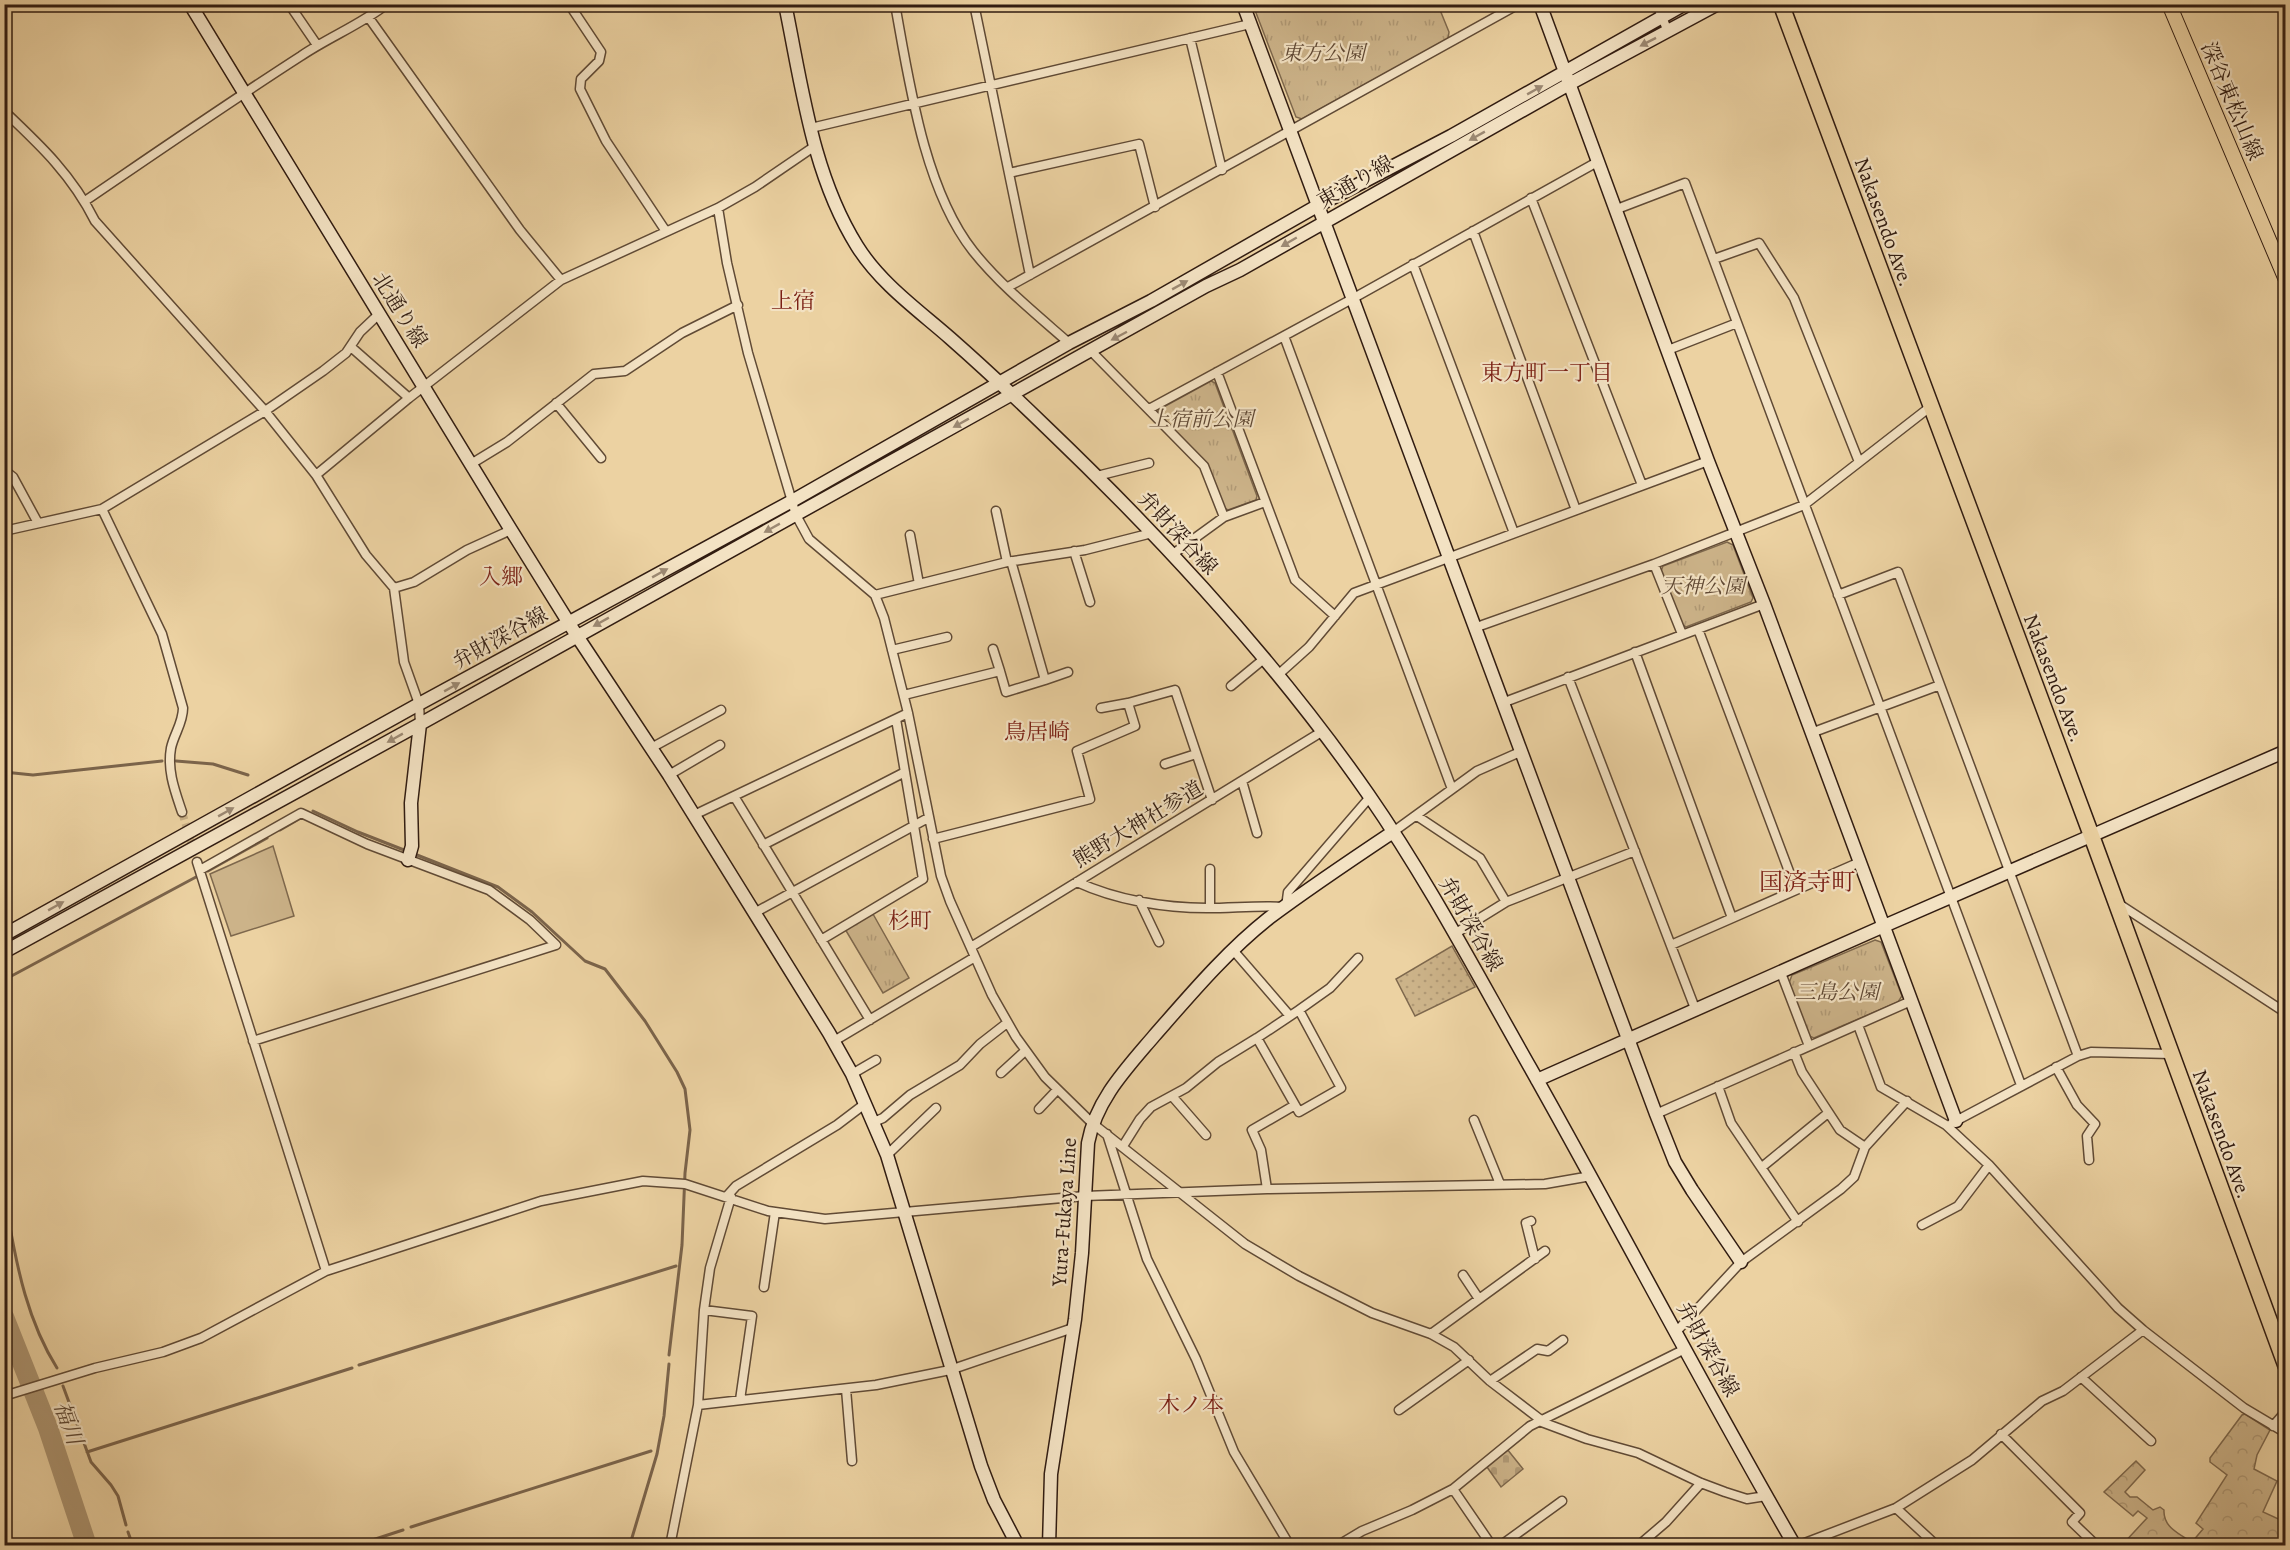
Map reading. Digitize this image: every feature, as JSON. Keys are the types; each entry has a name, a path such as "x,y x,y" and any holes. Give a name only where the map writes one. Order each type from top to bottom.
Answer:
{"highway":[{"name":"Nakasendo Ave.","path":"1781,4 2092,837 2286,1366"}],"main road":[{"name":"深谷東松山線","path":"2169,4 2286,279"}],"street":[{"name":"北通り線","path":"190,4 511,530 756,912 852,1074 887,1155 906,1212 950,1370 991,1491 1018,1545"},
{"path":"289,4 317,45"},
{"path":"85,201 317,45 369,18 387,4"},
{"path":"570,4 601,51 599,61 581,79 580,89 606,141 665,231"},
{"path":"785,4 815,146 829,192 841,218 868,262 893,288 999,383"},
{"path":"895,4 914,104 942,198 973,250 1008,287 1069,344"},
{"path":"974,4 1030,275"},
{"path":"1243,4 1656,1114 1676,1162 1692,1190 1741,1262"},
{"path":"1008,287 1519,4"},
{"path":"1540,4 1708,461 1884,926 1951,1123"},
{"path":"1658,4 1668,32"},
{"name":"東通り線","path":"1012,395 1323,223 1569,78 1685,4"},
{"name":"東通り線","path":"999,383 1317,206 1451,136 1668,32 1718,4"},
{"path":"369,18 520,230 561,280"},
{"path":"811,128 1250,24"},
{"path":"1190,38 1222,170"},
{"path":"4,111 50,154 85,201 95,221 265,411 316,474 366,555 394,588 404,662 419,704 420,724 411,803 412,846 408,860"},
{"path":"1009,173 1139,144 1155,207"},
{"path":"316,474 409,398 561,280 718,208 755,187 815,146"},
{"path":"1149,410 1599,161"},
{"path":"1617,209 1686,183 2020,1085"},
{"path":"1532,198 1642,485"},
{"path":"718,208 727,262 751,362 796,515 809,539 875,595 884,618 908,712 941,876 975,957 1007,1023 1025,1051 1058,1090 1092,1123 1217,1222 1271,1261 1377,1315 1431,1334 1454,1347 1490,1381 1540,1420 1587,1439 1638,1453 1701,1484 1747,1499 1766,1496"},
{"path":"1473,231 1576,510"},
{"path":"1714,259 1760,243 1794,298 1859,462"},
{"path":"1413,264 1514,532"},
{"path":"471,464 507,442 594,374 625,371 682,333 738,305"},
{"path":"4,531 102,509 265,411 351,347 360,332 379,314"},
{"path":"1668,350 1737,322"},
{"path":"1284,336 1452,789"},
{"path":"351,347 409,398"},
{"path":"1091,351 1204,466 1224,517"},
{"path":"1217,372 1295,580 1335,616"},
{"name":"弁財深谷線","path":"4,935 419,704 792,501 999,383 1097,476 1173,554 1279,674 1370,797 1456,933 1766,1496 1796,1545"},
{"name":"弁財深谷線","path":"4,952 1012,395"},
{"path":"556,403 601,458"},
{"path":"1474,628 1654,564 1804,505 1930,407"},
{"path":"1279,674 1309,647 1354,593 1708,461"},
{"path":"1097,476 1149,463"},
{"path":"4,470 13,477 38,523"},
{"path":"1173,554 1224,517 1265,502"},
{"path":"102,509 162,634 183,708 183,716 171,749 170,772 182,812"},
{"path":"996,512 1045,680"},
{"path":"394,588 414,582 467,549 511,530"},
{"path":"875,595 1009,562 1074,551 1152,533"},
{"path":"909,535 919,584"},
{"path":"1074,551 1090,602"},
{"path":"1654,564 1682,634"},
{"path":"1838,595 1898,572 2078,1056"},
{"path":"1503,703 1764,604"},
{"path":"1698,628 1796,890"},
{"path":"892,650 947,637"},
{"path":"993,649 1006,692 1068,672"},
{"path":"1635,652 1732,918"},
{"path":"1231,686 1265,658"},
{"path":"904,695 1000,671"},
{"path":"1568,677 1696,1011"},
{"path":"1811,733 1940,685"},
{"path":"1101,708 1175,690 1212,801"},
{"path":"933,838 1090,799 1077,750 1135,726 1128,703"},
{"path":"651,748 721,710"},
{"path":"694,815 908,712"},
{"path":"821,940 923,879 896,718"},
{"name":"熊野大神社参道","path":"971,947 1323,731"},
{"path":"669,775 720,745"},
{"path":"1537,1080 2286,751"},
{"path":"1394,832 1477,771 1520,752"},
{"path":"1165,764 1196,754"},
{"path":"763,845 905,772"},
{"path":"1242,781 1257,833"},
{"path":"734,796 870,1020"},
{"path":"1077,882 1102,893 1178,906 1210,908 1269,905 1286,907 1288,892 1370,797"},
{"path":"253,1041 556,945 530,920 489,890 367,844 301,813 199,866 253,1041 326,1271"},
{"path":"1417,816 1480,858 1506,902"},
{"path":"756,912 928,818"},
{"name":"Yura-Fukaya Line","path":"1049,1545 1051,1474 1082,1253 1088,1143 1092,1123 1118,1078 1198,986 1233,950 1269,919 1394,832"},
{"path":"1456,933 1506,902 1635,851"},
{"path":"1671,945 1860,862"},
{"path":"1210,869 1210,908"},
{"path":"1139,900 1159,942"},
{"path":"2116,902 2286,1013"},
{"path":"1233,950 1290,1016"},
{"path":"834,1041 975,957"},
{"path":"1123,1146 1140,1119 1151,1107 1196,1081 1218,1062 1330,988 1358,958"},
{"path":"1781,973 1809,1046"},
{"path":"1656,1114 1911,1001"},
{"path":"1257,1038 1299,1112 1341,1088 1299,1010"},
{"path":"874,1122 883,1118 910,1095 960,1065 980,1044 1007,1023"},
{"path":"1858,1025 1881,1087 1951,1123 2118,1308 2244,1408 2286,1433"},
{"path":"1001,1073 1025,1051"},
{"path":"1794,1052 1802,1072 1840,1130 1865,1147"},
{"path":"1951,1123 2078,1056 2091,1052 2171,1054"},
{"path":"852,1074 876,1060"},
{"path":"960,1065 967,1072"},
{"path":"2056,1067 2077,1105 2095,1124 2086,1136 2089,1160"},
{"path":"1718,1086 1731,1122 1798,1222"},
{"path":"1039,1109 1058,1090"},
{"path":"1172,1096 1206,1135"},
{"path":"1676,1332 1741,1262 1798,1222 1854,1177 1865,1147 1907,1101"},
{"path":"670,1545 698,1405 704,1310 710,1268 729,1197 736,1186 837,1125 866,1103"},
{"path":"1267,1189 1261,1150 1252,1130 1295,1105"},
{"path":"887,1155 936,1108"},
{"path":"1762,1167 1828,1113"},
{"path":"1474,1120 1500,1184"},
{"path":"1107,1133 1147,1259 1196,1359 1234,1452 1290,1545"},
{"path":"1922,1225 1958,1206 1989,1165"},
{"path":"5,1396 52,1380 163,1352 201,1338 326,1271 513,1210 578,1192 657,1180 685,1184 775,1212 825,1219 1086,1196 1267,1189 1545,1184 1591,1176"},
{"path":"764,1287 775,1212"},
{"path":"1531,1221 1526,1223 1535,1258"},
{"path":"1431,1334 1545,1251"},
{"path":"1463,1275 1479,1299"},
{"path":"704,1310 752,1316 740,1400"},
{"path":"698,1405 876,1385 950,1370 1073,1328"},
{"path":"1796,1545 1896,1508 1972,1460 2042,1401 2081,1377 2143,1330"},
{"path":"1490,1381 1537,1349 1548,1351 1563,1340"},
{"path":"1342,1544 1453,1489 1526,1428 1540,1420 1685,1348"},
{"path":"1399,1410 1469,1360"},
{"path":"2081,1377 2151,1441"},
{"path":"846,1389 852,1461"},
{"path":"2273,1426 2286,1411"},
{"path":"2001,1434 2080,1513 2072,1522 2097,1545"},
{"path":"1638,1545 1666,1522 1701,1484"},
{"path":"1453,1489 1492,1545"},
{"path":"1500,1545 1562,1501"},
{"path":"1896,1508 1935,1544 1942,1545"}],"green space":[{"name":"東方公園","path":"1253,5 1438,5 1449,32 1448,39 1302,119 1296,117"},
{"name":"上宿前公園","path":"1211,381 1215,383 1257,496 1256,500 1228,510 1224,508 1208,465 1158,415 1158,410"},
{"name":"天神公園","path":"1727,542 1733,545 1753,598 1751,602 1686,627 1681,624 1661,571 1663,566"},
{"path":"273,846 294,916 231,936 210,874"},
{"path":"873,914 909,978 883,993 845,929"},
{"name":"三島公園","path":"1875,940 1881,942 1902,996 1898,1002 1814,1038 1809,1036 1789,983 1792,975"},
{"path":"1452,946 1475,987 1415,1016 1396,979"},
{"path":"2245,1414 2270,1430 2257,1455 2254,1469 2277,1481 2263,1512 2285,1522 2285,1545 2122,1545 2147,1518 2138,1511 2133,1516 2104,1492 2136,1461 2145,1470 2125,1492 2130,1497 2137,1497 2153,1510 2160,1507 2164,1510 2164,1516 2169,1525 2192,1542 2203,1529 2196,1523 2227,1475 2210,1462 2210,1458"},
{"path":"1507,1449 1523,1469 1501,1487 1487,1467"}],"waterway":[{"path":"4,772 33,775 162,761"},
{"path":"176,761 213,764 248,775"},
{"path":"313,811 404,850"},
{"path":"280,830 299,819"},
{"path":"208,871 267,838"},
{"path":"417,855 498,887 532,912 585,961 605,969 645,1021 677,1072 685,1089 690,1130 685,1173 682,1245 669,1355"},
{"path":"4,980 196,877"},
{"path":"4,1196 7,1209"},
{"path":"8,1216 15,1255 31,1313 57,1368"},
{"path":"359,1365 676,1266"},
{"name":"福川","path":"4,1317 48,1428 87,1546"},
{"path":"631,1541 657,1454 664,1416 669,1364"},
{"path":"87,1452 352,1368"},
{"path":"63,1386 91,1462 118,1496 126,1525"},
{"path":"411,1527 651,1451"},
{"path":"354,1546 403,1530"},
{"path":"128,1532 133,1546"}],"tunnel":[{"path":"182,812 197,862"}],"district":[{"name":"上宿","path":"793,301"},
{"name":"東方町一丁目","path":"1547,373"},
{"name":"入郷","path":"501,577"},
{"name":"鳥居崎","path":"1037,732"},
{"name":"国済寺町","path":"1807,882"},
{"name":"杉町","path":"910,921"},
{"name":"木ノ本","path":"1191,1405"}]}
